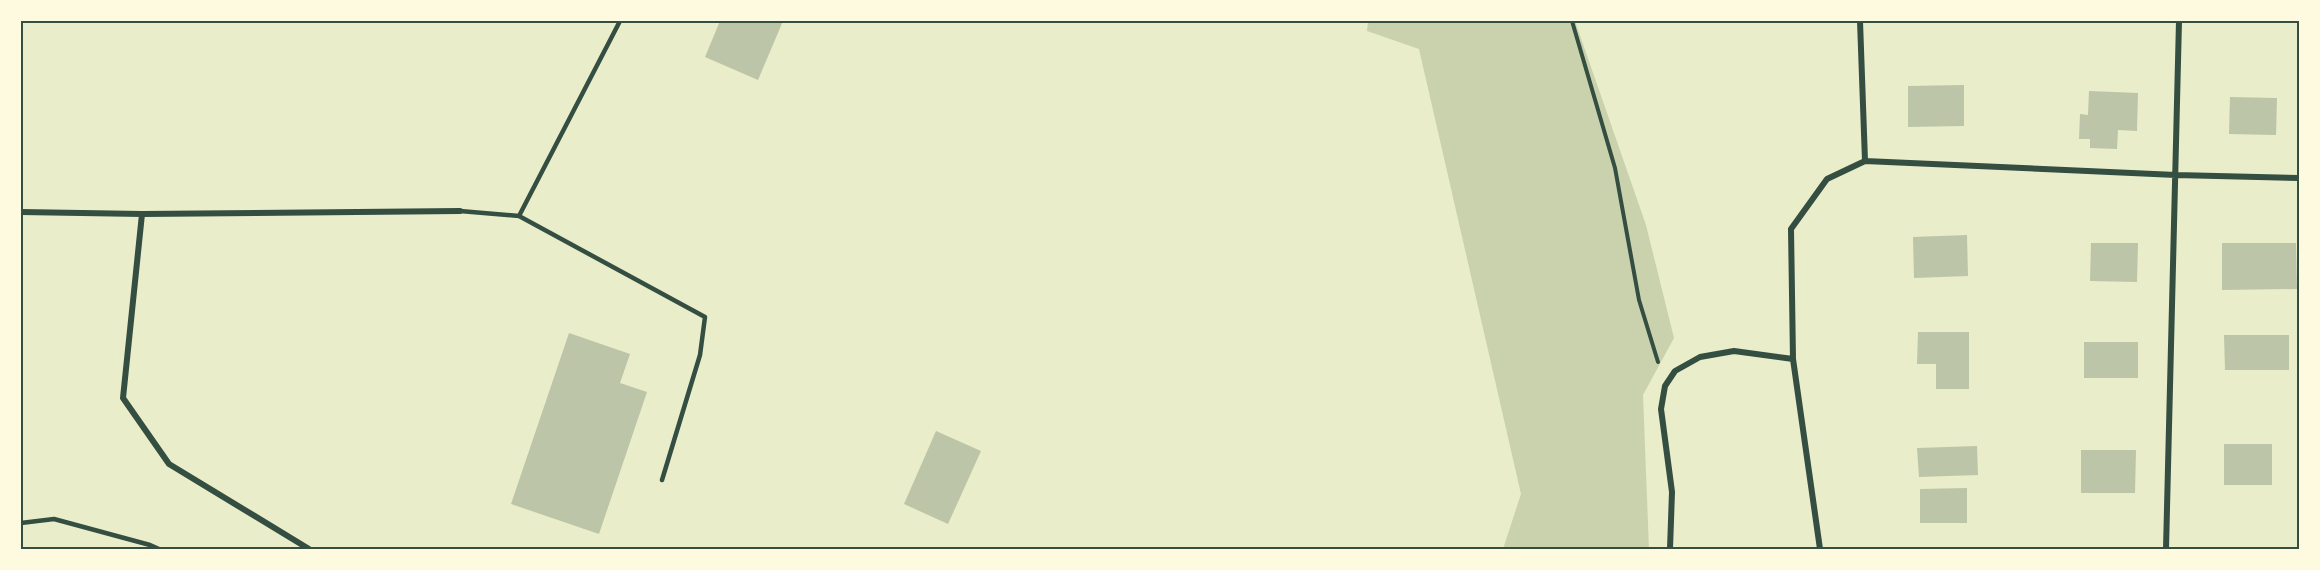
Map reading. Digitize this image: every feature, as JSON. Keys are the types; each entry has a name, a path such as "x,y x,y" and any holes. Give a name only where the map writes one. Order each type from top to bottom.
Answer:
{"street":[{"path":"1860,21 1865,161"},
{"path":"2166,549 2179,21"},
{"path":"1820,549 1792,360 1791,229 1827,179 1865,161 2176,175 2299,178"},
{"path":"21,212 142,214 460,211"},
{"path":"142,214 123,398 169,464 309,549"},
{"path":"1670,549 1672,492 1661,409 1665,386 1675,371 1700,357 1734,351 1792,360"}],"lane":[{"path":"519,216 620,21"},
{"path":"460,211 519,216 705,317 700,355 662,480"},
{"path":"21,524 54,519 150,544 159,549"}],"path":[{"path":"1572,21 1615,168 1639,300 1665,386"}],"green space":[{"path":"1368,21 1575,21 1646,225 1674,338 1643,395 1649,549 1503,549 1521,494 1419,49 1367,31"}],"building":[{"path":"720,21 783,21 758,80 705,57"},
{"path":"1964,85 1964,126 1908,127 1908,86"},
{"path":"2089,91 2138,93 2137,131 2118,130 2117,149 2090,148 2090,139 2079,139 2080,114 2088,115"},
{"path":"2230,97 2277,98 2276,135 2229,134"},
{"path":"1967,235 1968,276 1914,278 1913,237"},
{"path":"2091,243 2138,243 2137,282 2090,281"},
{"path":"2222,243 2296,243 2297,289 2222,290"},
{"path":"1918,332 1969,332 1969,389 1936,389 1936,364 1917,364"},
{"path":"569,333 630,354 620,383 647,392 599,534 511,504"},
{"path":"2224,335 2289,335 2289,370 2225,370"},
{"path":"2084,342 2138,342 2138,378 2084,378"},
{"path":"936,431 981,451 948,524 904,504"},
{"path":"2224,444 2272,444 2272,485 2224,485"},
{"path":"1977,446 1978,475 1919,477 1917,448"},
{"path":"2081,450 2136,450 2135,493 2081,493"},
{"path":"1967,488 1967,523 1920,523 1920,489"}]}
